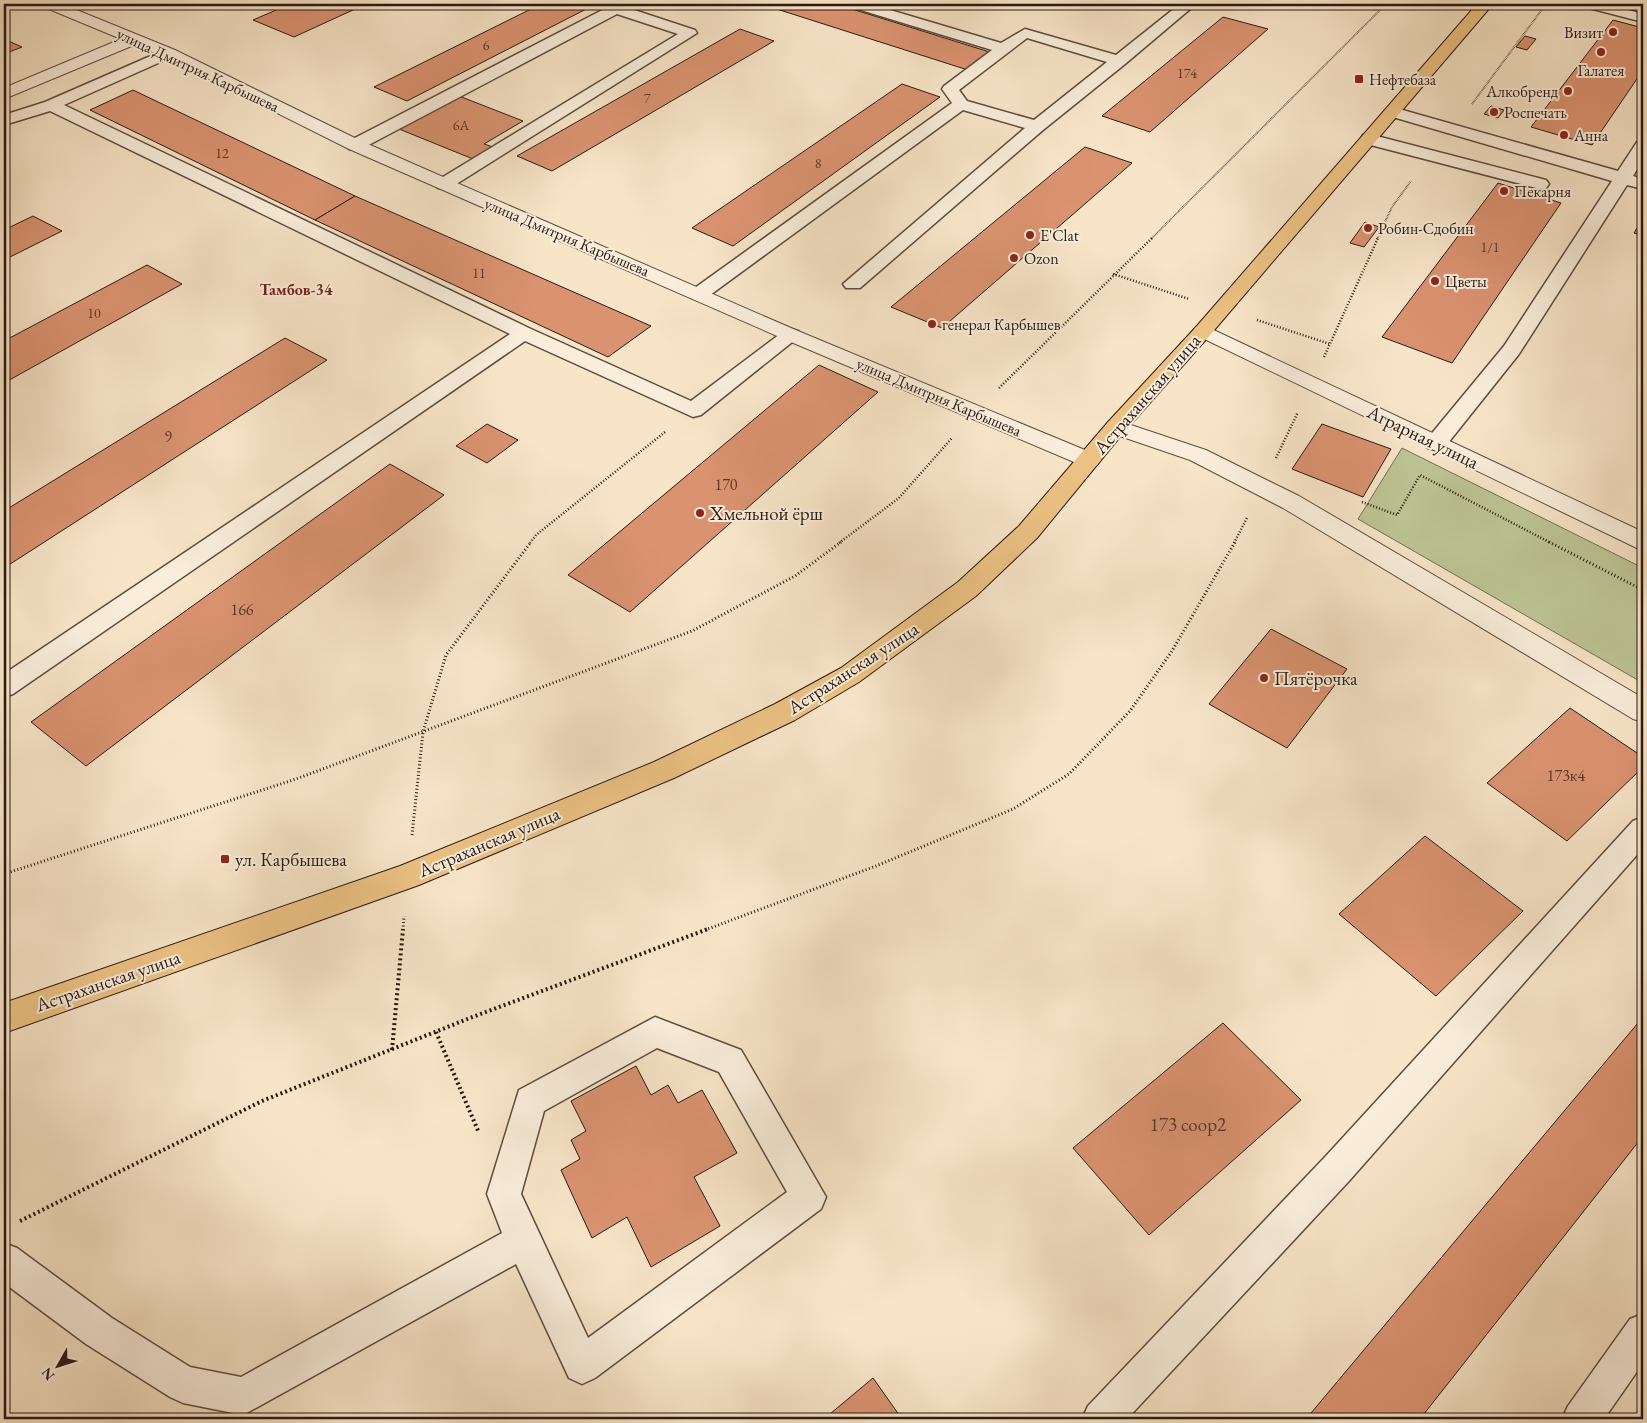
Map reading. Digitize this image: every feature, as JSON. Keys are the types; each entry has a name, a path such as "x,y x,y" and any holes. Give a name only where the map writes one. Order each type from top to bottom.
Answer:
{"main road":[{"name":"Астраханская улица","path":"4,1018 408,876 664,770 785,712 850,674 966,589 1028,532 1116,427 1203,331 1485,4"}],"street":[{"name":"улица Дмитрия Карбышева","path":"50,4 169,53 355,145 791,335 1089,460"},
{"path":"4,94 134,39"},
{"name":"Аграрная улица","path":"1203,331 1643,542"},
{"path":"1116,427 1198,455 1291,502 1643,711"}],"lane":[{"path":"856,4 1004,49"},
{"path":"853,284 1038,126 1189,4"},
{"path":"1590,4 1643,18"},
{"path":"355,145 620,6 690,33 444,184"},
{"path":"1038,126 960,104 950,89 1026,33 1120,61"},
{"path":"4,120 51,105 169,53"},
{"path":"699,294 960,104"},
{"path":"51,105 524,333 693,410 791,335"},
{"path":"1392,112 1643,184"},
{"path":"1369,138 1540,184"},
{"path":"1436,443 1512,350 1643,146"},
{"path":"4,687 524,333"},
{"path":"1101,1419 1336,1169 1643,830"},
{"path":"655,1032 730,1061 809,1197 582,1365 523,1240 504,1194 531,1101 655,1032"},
{"path":"4,1261 99,1331 183,1384 243,1396 523,1240"},
{"path":"1581,1419 1643,1332"}],"path":[{"path":"4,874 296,779 692,631 795,576 899,498 974,412 1215,176 1386,4"},
{"path":"1452,130 1546,4"},
{"path":"12,1226 61,1199 262,1101 436,1032 876,866 1013,809 1069,774 1130,711 1172,651 1222,567 1312,384 1392,207 1432,154"},
{"path":"423,732 446,655 536,535 693,410"},
{"path":"1361,502 1396,514 1420,474 1643,590"},
{"path":"436,1032 504,1194"}],"green space":[{"path":"1402,448 1643,568 1643,683 1358,519"}],"building":[{"path":"290,4 366,4 294,37 253,20"},
{"path":"541,4 596,4 407,101 374,87"},
{"path":"761,4 836,4 996,54 971,71"},
{"path":"1223,17 1268,29 1150,132 1102,116"},
{"path":"1613,20 1643,28 1643,70 1592,145 1531,127"},
{"path":"740,29 774,41 552,171 517,156"},
{"path":"1525,36 1536,39 1527,50 1516,47"},
{"path":"4,39 22,47 4,54"},
{"path":"902,84 940,97 733,246 692,228"},
{"path":"133,90 355,196 315,220 90,110"},
{"path":"459,96 523,121 484,144 493,147 473,159 399,129"},
{"name":"Роспечать","path":"1491,106 1504,110 1498,118 1484,114"},
{"path":"1085,147 1132,163 942,328 891,307"},
{"path":"1498,183 1561,203 1452,363 1382,337"},
{"path":"355,196 651,326 608,357 315,220"},
{"path":"33,216 62,231 4,260 4,230"},
{"path":"1643,218 1643,236 1634,233"},
{"path":"1365,222 1379,227 1364,247 1350,243"},
{"path":"147,265 182,284 4,383 4,341"},
{"path":"285,338 327,360 4,568 4,511"},
{"path":"819,365 878,392 630,612 568,575"},
{"path":"487,424 518,440 487,463 456,446"},
{"path":"1322,424 1391,449 1363,497 1292,469"},
{"path":"390,464 444,495 86,766 31,722"},
{"path":"1271,629 1347,669 1287,748 1209,704"},
{"path":"1570,708 1643,757 1643,767 1567,841 1487,783"},
{"path":"1425,836 1523,911 1436,996 1339,914"},
{"path":"1643,1017 1643,1136 1420,1419 1306,1419"},
{"path":"1223,1023 1301,1100 1149,1235 1073,1148"},
{"path":"636,1066 651,1095 668,1085 678,1103 702,1090 737,1153 694,1177 720,1226 651,1267 627,1217 592,1238 561,1170 580,1159 571,1140 586,1131 571,1101"},
{"path":"873,1378 902,1419 824,1419"}],"place":[{"name":"Визит","path":"1613,32"},
{"name":"Галатея","path":"1601,52"},
{"name":"Нефтебаза","path":"1359,79"},
{"name":"Алкобренд","path":"1568,91"},
{"name":"Роспечать","path":"1494,112"},
{"name":"Анна","path":"1564,135"},
{"name":"Пекарня","path":"1504,191"},
{"name":"Робин-Сдобин","path":"1368,228"},
{"name":"E'Clat","path":"1030,235"},
{"name":"Ozon","path":"1014,258"},
{"name":"Цветы","path":"1435,281"},
{"name":"генерал Карбышев","path":"932,324"},
{"name":"Хмельной ёрш","path":"700,513"},
{"name":"Пятёрочка","path":"1264,678"},
{"name":"ул. Карбышева","path":"225,859"}],"district":[{"name":"Тамбов-34","path":"296,289"}]}
